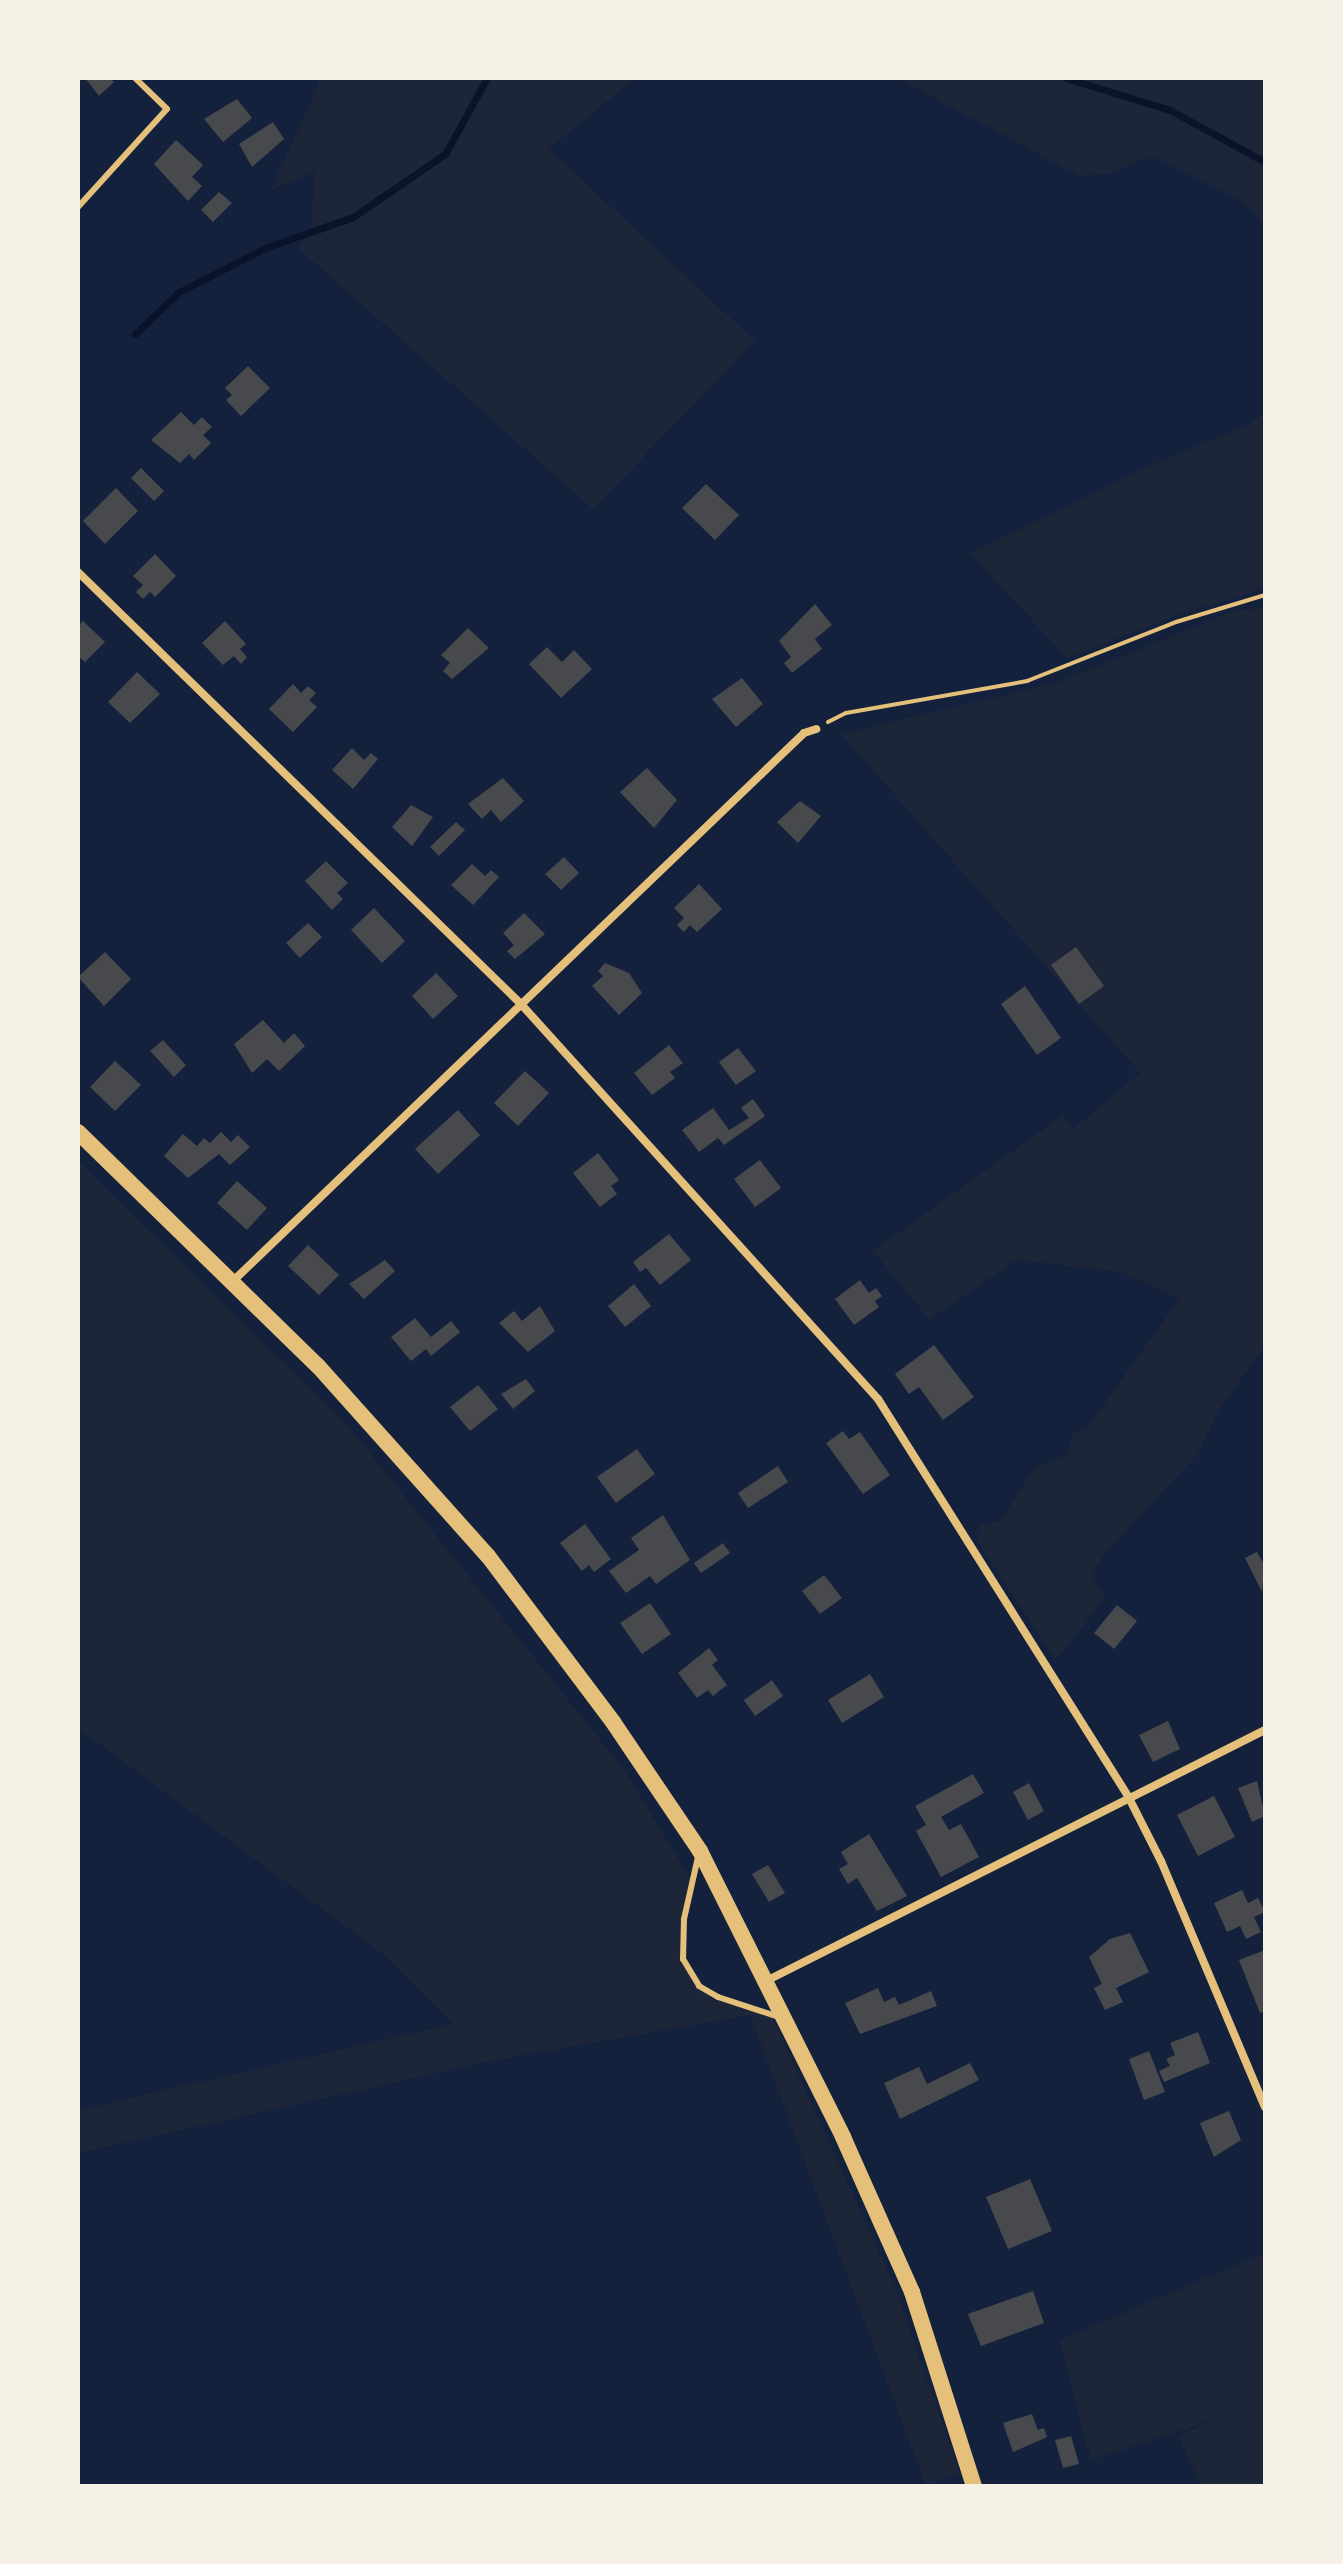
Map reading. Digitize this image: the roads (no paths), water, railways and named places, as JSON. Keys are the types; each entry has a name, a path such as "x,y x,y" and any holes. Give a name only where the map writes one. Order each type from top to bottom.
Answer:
{"main road":[{"path":"78,1132 318,1366 488,1556 613,1722 700,1851 787,2019 912,2292 974,2486"}],"street":[{"path":"78,572 520,1003 878,1399 1129,1798 1161,1861 1265,2107"},
{"path":"233,1281 804,733 816,729"},
{"path":"768,1980 1265,1730"}],"lane":[{"path":"78,207 167,109 135,78"},
{"path":"700,1851 684,1919 683,1959 699,1986 718,1997 787,2019"}],"waterway":[{"path":"135,334 179,292 265,248 353,217 445,154 487,78"},
{"path":"1066,78 1170,110 1265,162"}]}
